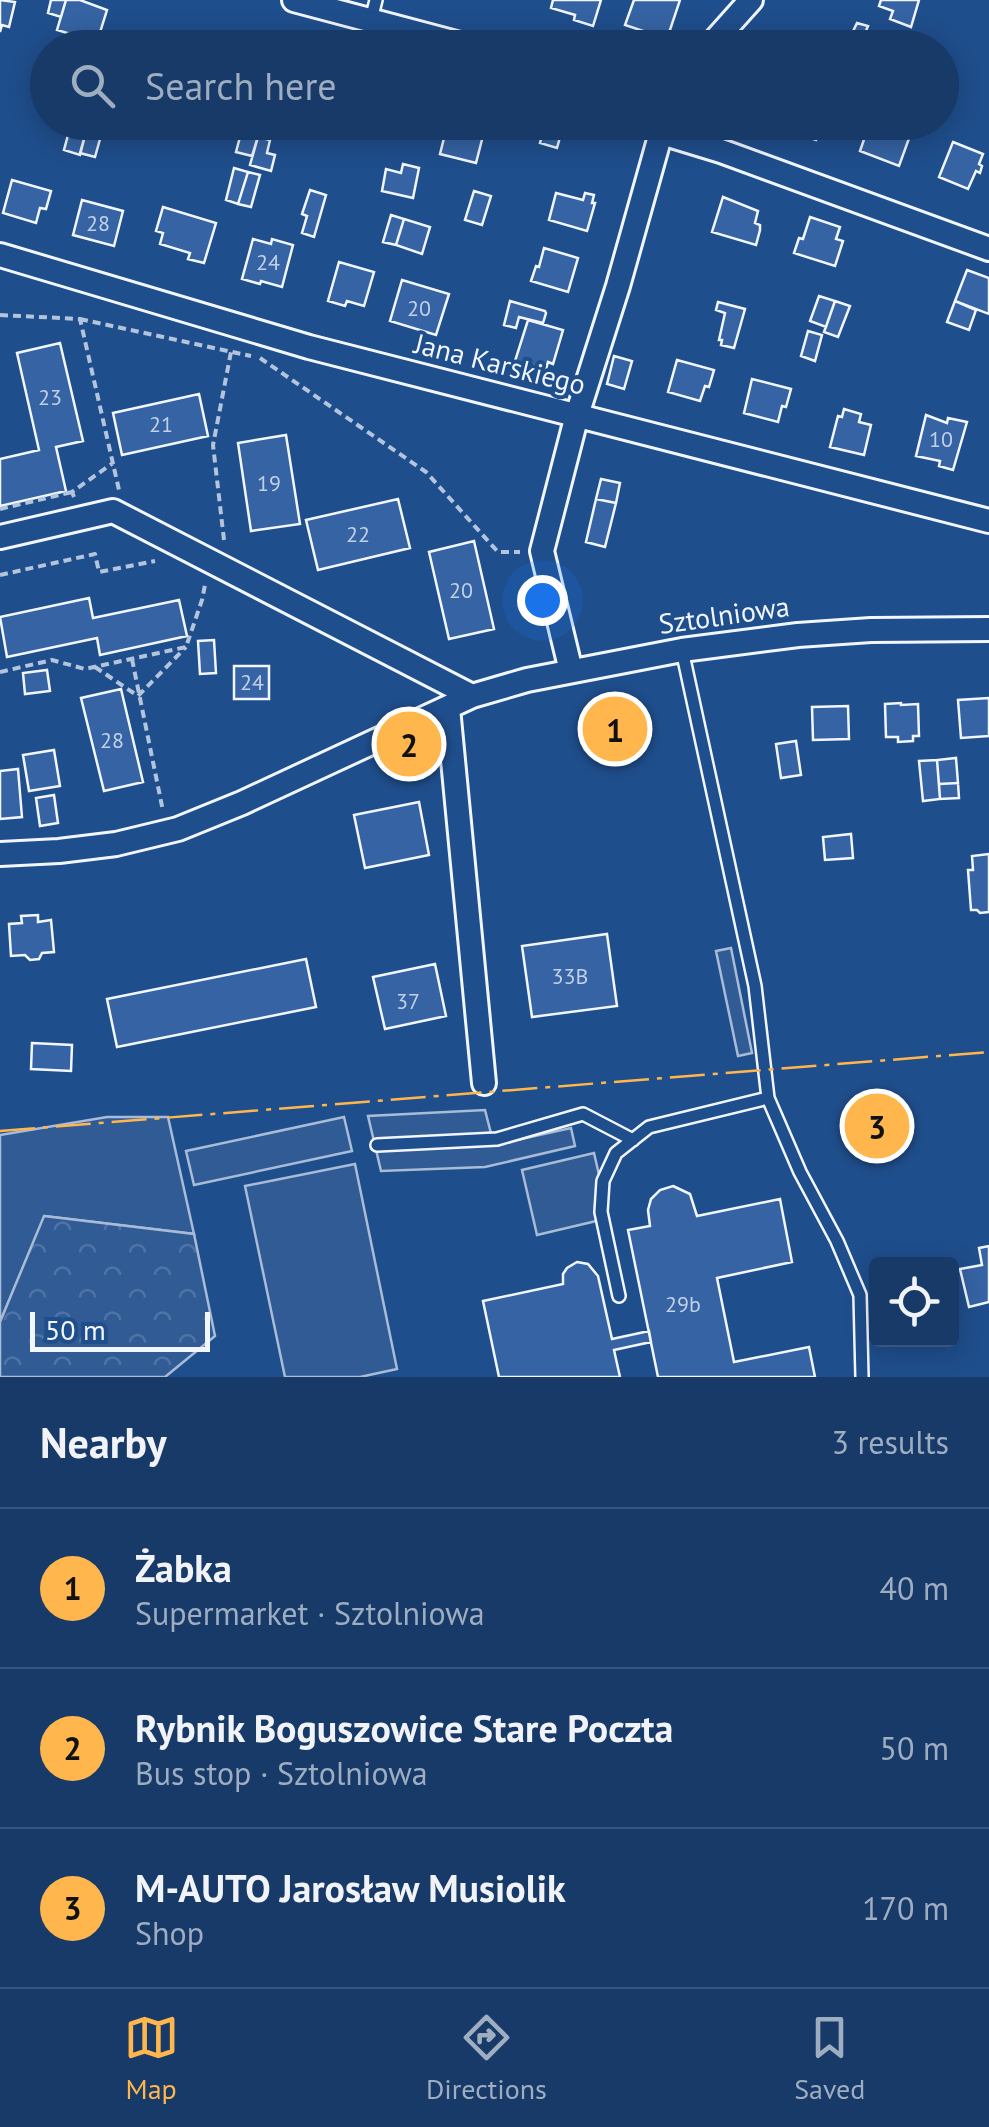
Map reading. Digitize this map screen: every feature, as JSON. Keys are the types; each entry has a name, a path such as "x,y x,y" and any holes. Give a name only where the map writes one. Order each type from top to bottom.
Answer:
{"street":[{"path":"294,0 374,10 427,30"},
{"path":"724,30 751,0"},
{"path":"571,671 542,552 577,414 660,140"},
{"path":"695,140 989,249"},
{"name":"Jana Karskiego","path":"0,255 309,347 989,520"},
{"path":"0,537 114,511 472,696"},
{"name":"Sztolniowa","path":"0,854 87,848 168,832 242,803 472,696 526,680 682,650 798,635 989,629"},
{"path":"448,708 484,1084"}],"lane":[{"path":"682,650 754,986 768,1098 860,1295 862,1377"},
{"path":"619,1296 601,1212 603,1181 616,1153 649,1127 768,1098"},
{"path":"378,1145 498,1139 584,1114 633,1140"}],"path":[{"path":"0,315 80,319 261,358 426,472 498,552 542,552"},
{"path":"80,319 126,517"},
{"path":"138,696 186,647 218,565 213,445 231,352"},
{"path":"0,509 72,492 113,464"},
{"path":"72,492 78,519"},
{"path":"0,575 96,554 99,572 168,558"},
{"path":"0,672 52,660 84,669 186,647"},
{"path":"132,659 168,832"},
{"path":"95,667 138,696"}],"shaded area":[{"path":"731,948 752,1053 738,1056 716,951"},
{"path":"485,1110 494,1145 571,1128 575,1146 485,1167 381,1171 368,1116"},
{"path":"107,1117 168,1117 194,1234 45,1216 0,1322 0,1135"},
{"path":"344,1117 352,1151 194,1185 186,1151"},
{"path":"594,1153 609,1218 537,1235 522,1170"},
{"path":"355,1164 397,1369 360,1377 285,1377 245,1186"}],"green space":[{"path":"44,1216 194,1234 215,1336 165,1377 0,1377 0,1322"}],"building":[{"path":"0,0 15,2 9,27 2,25 0,32"},
{"path":"51,0 66,0 61,17 48,13"},
{"path":"66,0 80,0 107,10 101,30 57,30"},
{"path":"553,0 601,0 593,26 574,20 575,15 551,8"},
{"path":"634,0 680,0 670,30 640,30 625,25"},
{"path":"881,0 919,0 911,27 890,19 893,11 879,6"},
{"path":"857,23 868,26 866,30 854,30"},
{"path":"67,140 84,140 80,155 64,150"},
{"path":"84,140 100,140 95,157 80,153"},
{"path":"239,140 257,140 252,156 236,152"},
{"path":"257,140 270,140 267,153 275,155 271,171 250,165"},
{"path":"444,140 482,140 476,163 440,154"},
{"path":"541,140 559,140 557,148 540,143"},
{"path":"864,140 908,140 899,166 860,151"},
{"path":"953,142 983,154 980,173 976,171 968,189 939,177"},
{"path":"403,164 419,168 413,198 382,191 386,169 401,173"},
{"path":"234,168 248,172 238,204 226,200"},
{"path":"248,172 260,175 251,207 238,204"},
{"path":"12,180 51,191 46,209 40,208 36,223 3,213"},
{"path":"310,190 326,195 314,237 302,233 307,216 302,214"},
{"path":"474,191 491,196 482,225 465,220"},
{"path":"556,193 583,200 585,193 594,195 587,231 549,220"},
{"path":"723,197 758,211 755,223 760,230 756,245 712,232"},
{"path":"82,200 123,211 114,246 73,235"},
{"path":"163,207 216,223 204,263 188,259 190,253 160,244 163,233 156,231"},
{"path":"391,215 404,219 396,245 383,242"},
{"path":"810,217 840,227 836,239 843,241 835,266 794,253"},
{"path":"404,219 430,227 422,254 396,245"},
{"path":"253,239 293,245 282,287 242,279"},
{"path":"544,248 578,258 568,292 531,281"},
{"path":"339,262 374,272 364,306 328,301"},
{"path":"967,270 989,278 989,314 955,301"},
{"path":"402,280 449,294 436,335 390,321"},
{"path":"819,296 835,301 826,327 810,321"},
{"path":"510,301 545,311 543,323 519,317 516,328 504,325"},
{"path":"835,301 850,306 838,337 824,332"},
{"path":"955,301 976,310 969,330 947,322"},
{"path":"718,302 745,309 734,348 721,345 719,340 725,313 716,310"},
{"path":"528,320 563,330 553,364 548,362 546,369 515,361"},
{"path":"808,331 822,335 815,361 801,356"},
{"path":"60,343 83,441 56,447 66,491 0,506 0,459 39,450 17,353"},
{"path":"614,356 632,361 624,389 607,384"},
{"path":"677,360 714,370 700,401 668,392"},
{"path":"752,379 791,389 778,422 744,413"},
{"path":"199,394 208,436 122,455 113,413"},
{"path":"844,409 861,414 859,422 871,425 864,455 830,447 838,416 842,417"},
{"path":"926,415 947,423 948,418 967,422 953,470 939,466 940,461 916,456"},
{"path":"286,435 300,524 251,531 238,443"},
{"path":"601,479 620,483 616,503 596,499"},
{"path":"398,499 410,548 318,570 306,520"},
{"path":"596,499 616,503 605,547 586,542"},
{"path":"474,541 494,629 449,639 429,552"},
{"path":"89,598 93,618 179,600 187,636 100,655 97,638 7,657 0,617"},
{"path":"214,640 216,673 200,674 198,641"},
{"path":"234,666 269,666 269,699 234,699"},
{"path":"47,670 50,691 25,694 23,673"},
{"path":"121,689 143,782 104,791 81,698"},
{"path":"989,698 989,736 961,738 958,700"},
{"path":"622,700 630,753 609,757 600,704"},
{"path":"885,704 918,704 919,736 913,736 913,741 898,742 898,737 886,737"},
{"path":"848,706 849,739 813,740 812,707"},
{"path":"796,741 801,775 781,778 776,744"},
{"path":"54,750 60,786 29,791 23,755"},
{"path":"956,758 958,783 939,784 937,760"},
{"path":"937,760 940,799 923,801 919,761"},
{"path":"18,769 22,817 0,819 0,771"},
{"path":"958,783 959,798 940,799 939,784"},
{"path":"54,795 58,823 40,826 36,798"},
{"path":"419,802 429,855 365,868 354,815"},
{"path":"851,834 853,858 825,860 823,837"},
{"path":"989,854 989,912 980,913 971,910 968,870 973,870 972,856"},
{"path":"38,915 38,922 51,920 54,952 30,960 25,955 11,956 9,924 22,923 21,916"},
{"path":"607,934 617,1006 532,1017 522,946"},
{"path":"306,959 316,1007 117,1047 107,999"},
{"path":"435,964 446,1016 385,1029 373,977"},
{"path":"32,1043 72,1045 71,1071 31,1069"},
{"path":"892,1099 900,1147 862,1153 855,1105"},
{"path":"673,1186 690,1194 697,1216 780,1199 792,1262 717,1278 734,1362 809,1347 815,1377 658,1377 628,1230 650,1226 651,1199 660,1190"},
{"path":"989,1246 989,1302 969,1307 960,1269 982,1265 979,1248"},
{"path":"577,1262 588,1264 598,1276 612,1339 649,1331 651,1342 614,1350 620,1377 499,1377 483,1301 563,1284 563,1274"}],"power":[{"path":"0,1131 989,1052"}],"place":[{"name":"Żabka","path":"615,729"},
{"name":"Rybnik Boguszowice Stare Poczta","path":"409,744"},
{"name":"M-AUTO Jarosław Musiolik","path":"877,1126"}]}
